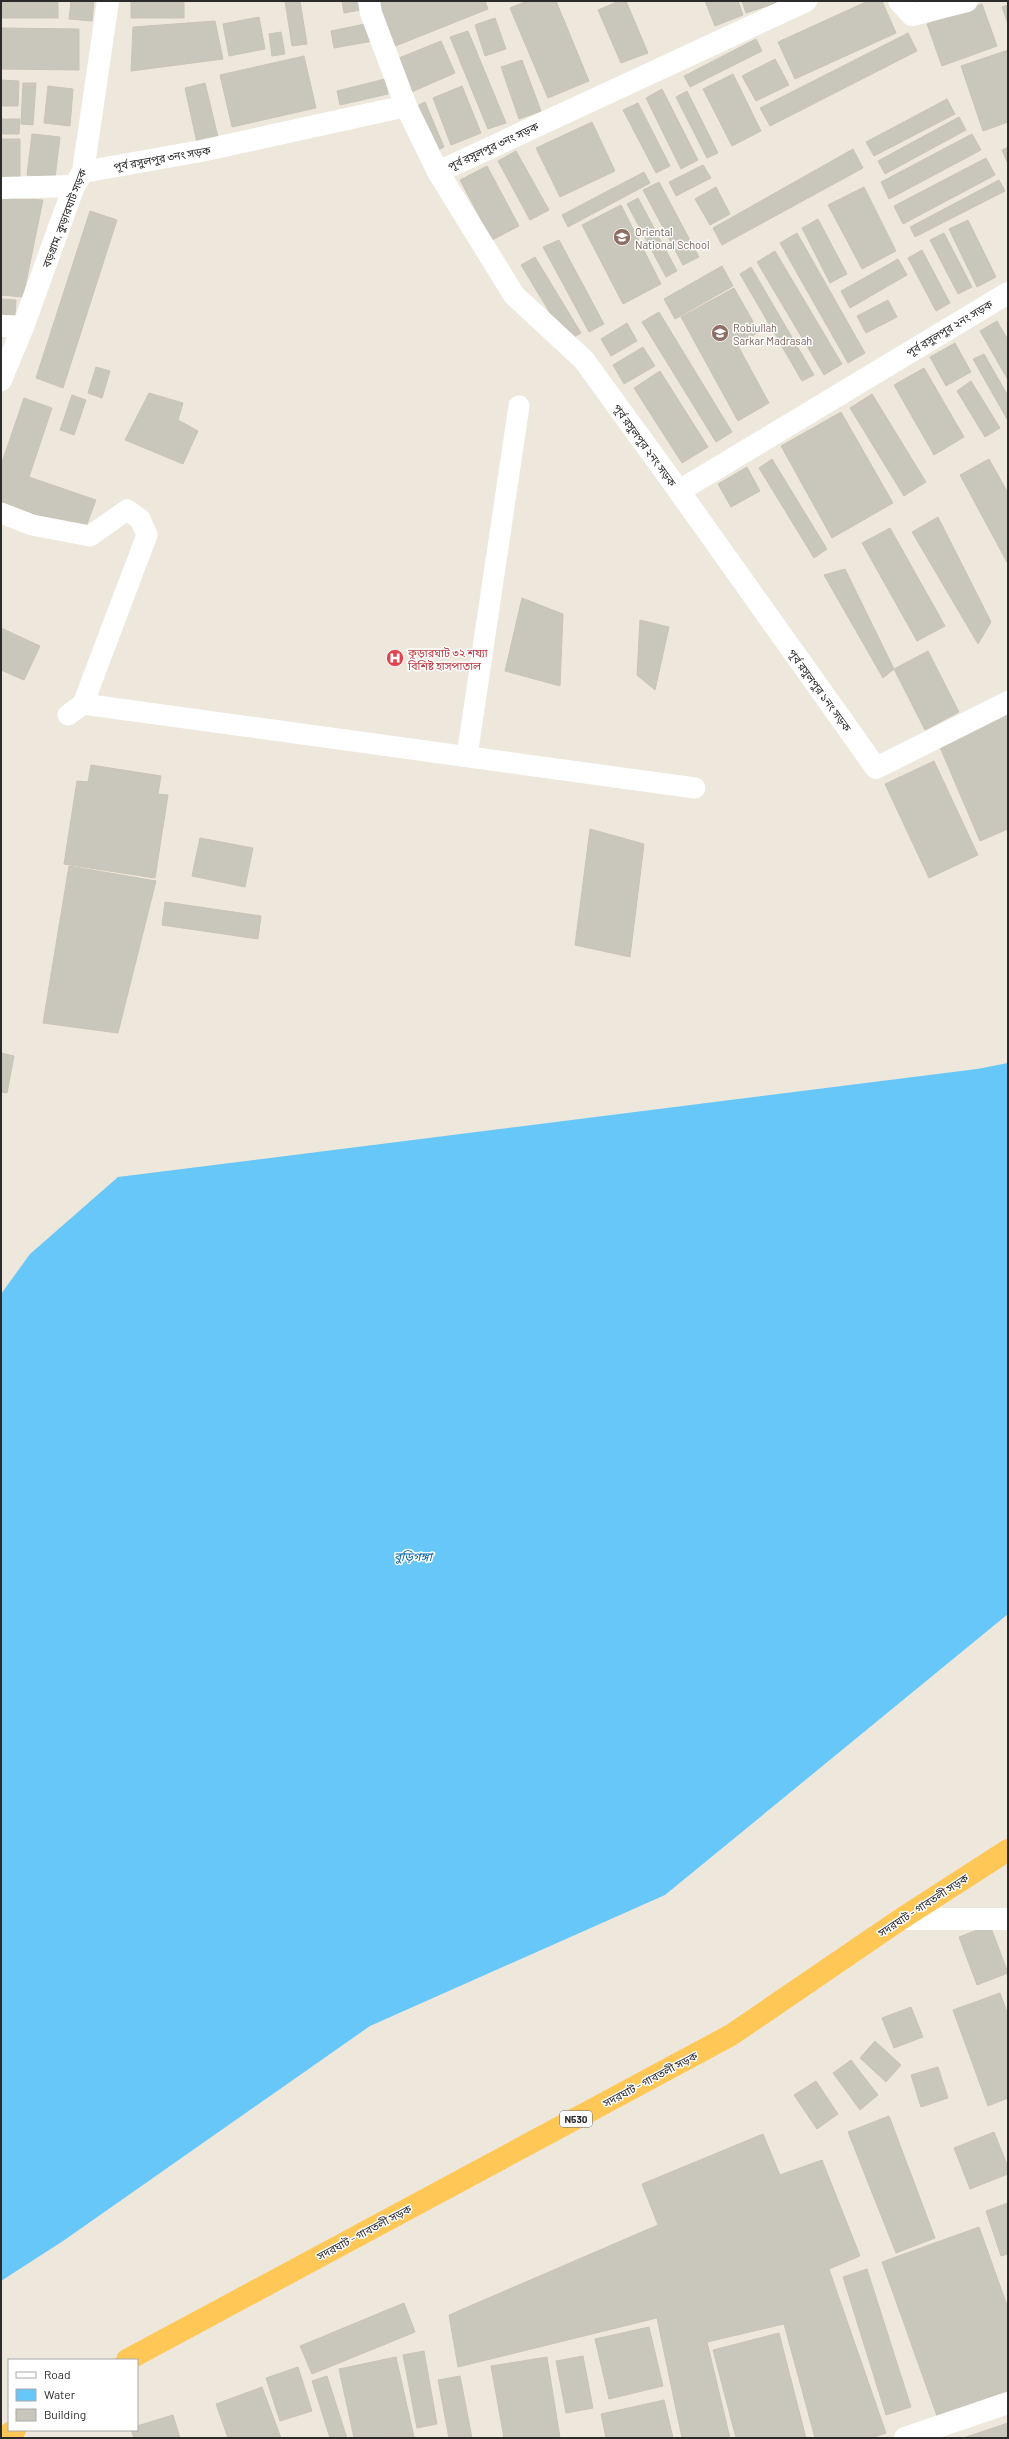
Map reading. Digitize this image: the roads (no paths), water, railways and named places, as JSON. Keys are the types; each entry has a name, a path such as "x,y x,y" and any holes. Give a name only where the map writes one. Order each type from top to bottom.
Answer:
{"highway":[{"name":"সদরঘাট - গাবতলী সড়ক","path":"128,2359 731,2036 901,1919 1008,1850"}],"street":[{"name":"বড়গ্রাম, কুড়ারঘাট সড়ক","path":"1,380 23,327 78,179 108,1"},
{"path":"369,1 371,13 406,106"},
{"name":"পূর্ব রসুলপুর ৩নং সড়ক","path":"1,188 78,179 406,106 438,172 806,1"},
{"path":"899,1 912,15 967,1"},
{"name":"পূর্ব রসুলপুর ২নং সড়ক","path":"438,172 514,295 584,360 678,491 1008,293"},
{"path":"1,326 23,327"},
{"name":"পূর্ব রসুলপুর ১নং সড়ক","path":"678,491 876,768 1008,702"},
{"path":"901,1919 1008,1919"},
{"path":"905,2438 935,2433 1008,2403"}],"lane":[{"path":"467,756 519,406"},
{"path":"1,513 32,524 90,536 127,510 140,519 147,535 76,710 467,756 695,788"}],"water":[{"name":"বুড়িগঙ্গা","path":"1008,1063 1008,1614 665,1895 370,2026 63,2241 1,2281 1,1294 30,1254 118,1177 977,1069"}],"place":[{"name":"Oriental National School","path":"622,237"},
{"name":"Robiullah Sarkar Madrasah","path":"720,333"},
{"name":"কুড়ারঘাট ৩২ শয্যা বিশিষ্ট হাসপাতাল","path":"395,658"}]}
